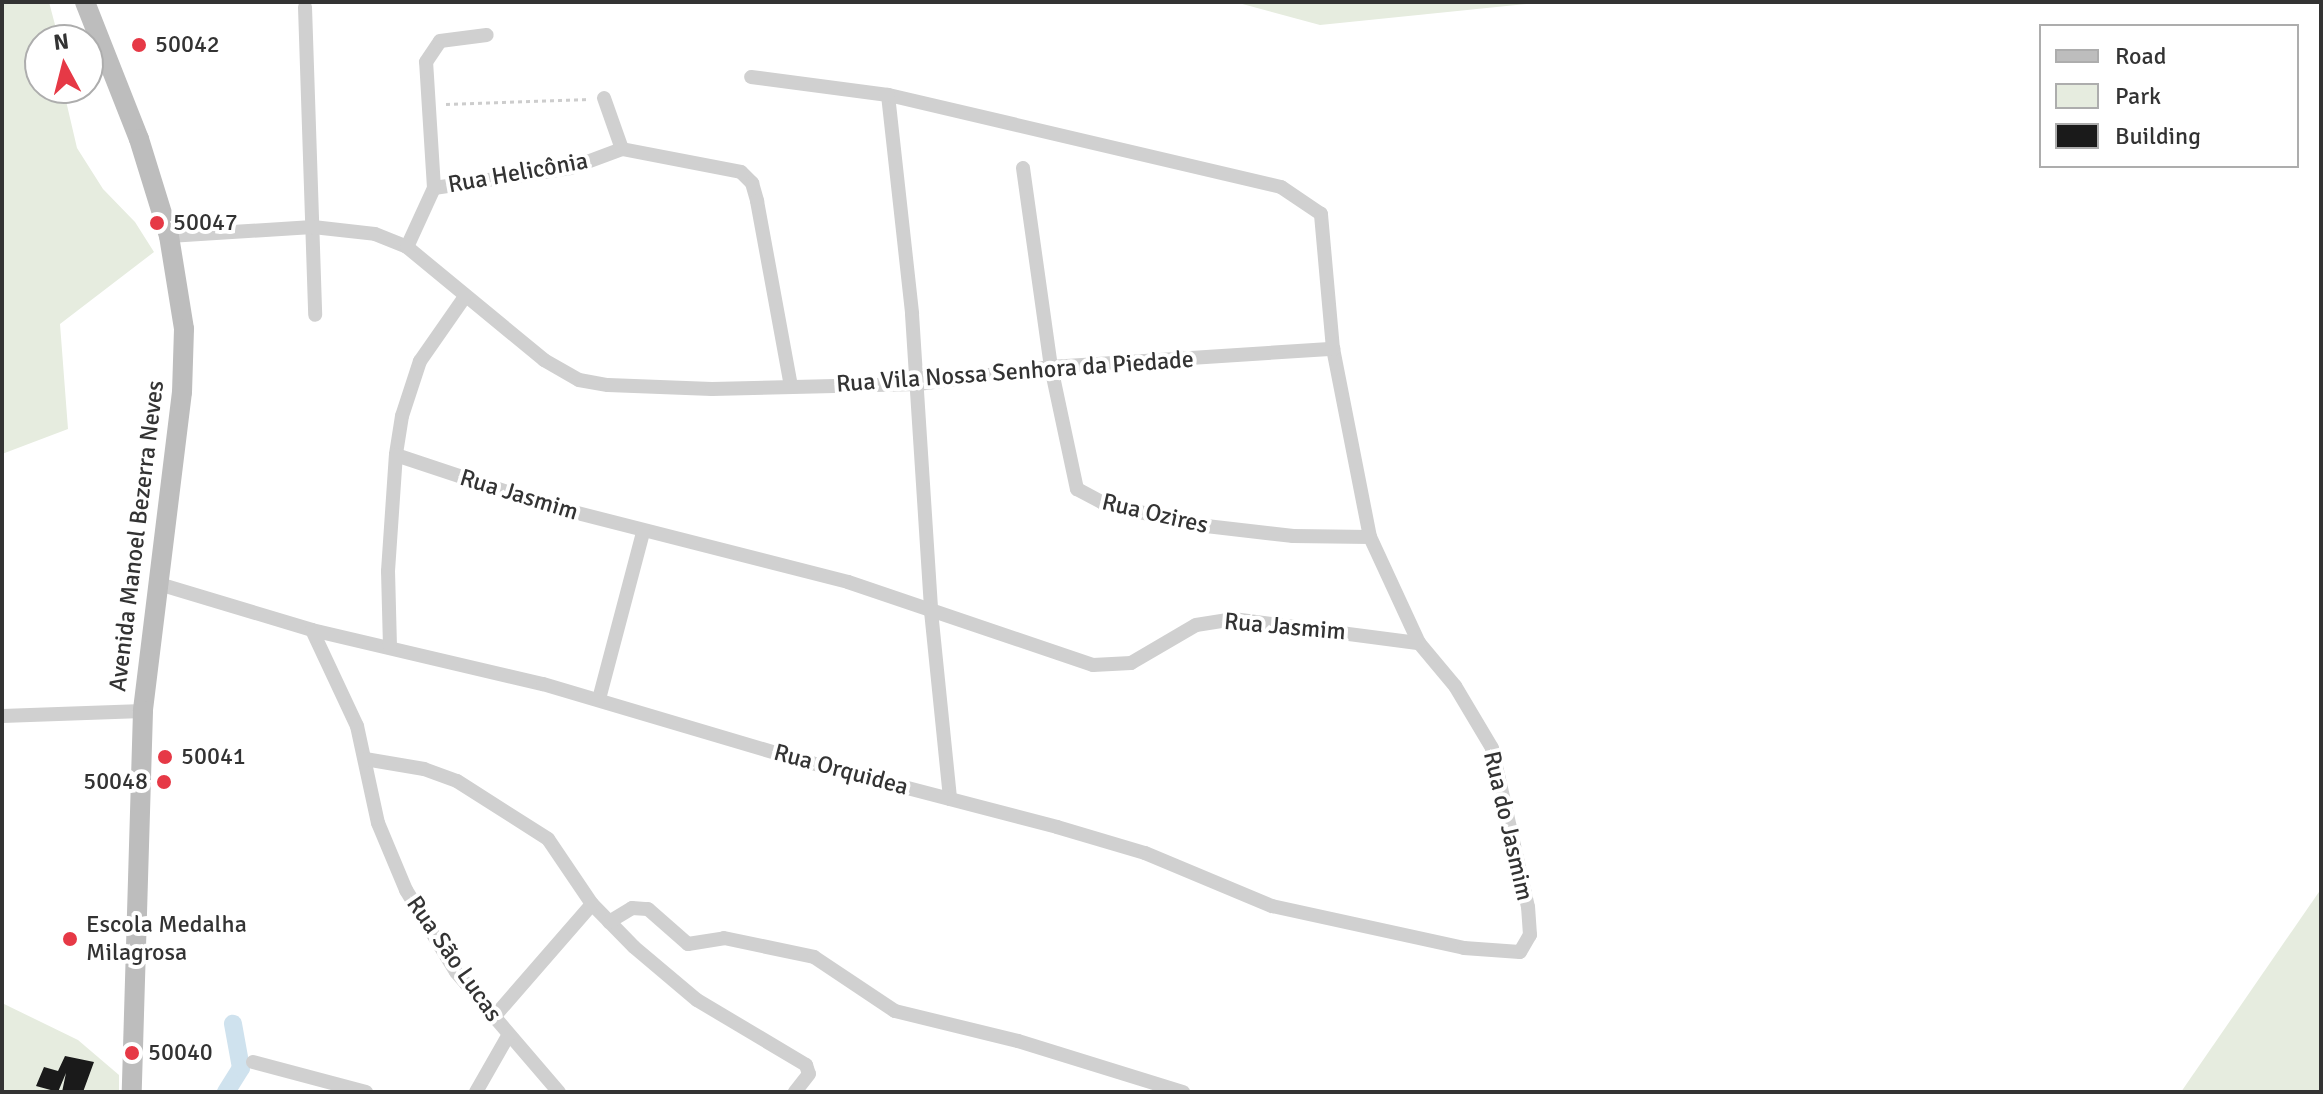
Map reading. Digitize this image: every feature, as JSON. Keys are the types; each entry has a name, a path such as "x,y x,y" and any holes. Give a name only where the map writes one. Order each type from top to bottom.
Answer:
{"street":[{"name":"Avenida Manoel Bezerra Neves","path":"85,2 139,139 169,236 184,329 182,392 143,711 132,1092"},
{"path":"305,7 315,315"},
{"path":"407,247 434,188 426,62 434,46 450,38 487,35"},
{"path":"751,77 888,95 918,384 931,611 950,799"},
{"name":"Rua do Jasmim","path":"888,95 1281,187 1321,214 1333,349 1370,537 1419,643 1478,722 1502,778 1530,923 1530,935 1520,952"},
{"path":"604,98 622,149"},
{"name":"Rua Helicônia","path":"434,188 571,168 622,149 741,172 752,183 757,201 791,387"},
{"name":"Rua Ozires","path":"1023,168 1051,367 1067,460 1077,489 1088,498 1189,524 1248,533 1370,537"},
{"name":"Rua Vila Nossa Senhora da Piedade","path":"169,236 313,227 375,234 407,247 464,298 544,360 579,380 651,388 918,384 1051,367 1333,349"},
{"path":"390,647 388,571 396,455 402,416 420,361 464,298"},
{"name":"Rua Jasmim","path":"396,455 643,533 760,557 931,611 1063,659 1106,667 1143,659 1196,625 1233,619 1419,643"},
{"path":"599,699 643,533"},
{"name":"Rua Orquidea","path":"159,584 312,630 599,699 1145,853 1272,906 1476,951 1520,952"},
{"name":"Rua São Lucas","path":"312,630 346,699 365,759 378,823 406,890 493,1018 559,1092"},
{"path":"2,716 143,711"},
{"path":"365,759 457,781 522,819 564,856 592,904 609,922 697,1000 809,1068 795,1092"},
{"path":"493,1018 592,904"},
{"path":"609,922 632,908 648,909 688,944 724,938 814,957 895,1011 1018,1041 1183,1092"},
{"path":"476,1092 508,1036"},
{"path":"253,1062 366,1092"}],"path":[{"path":"430,105 604,98"}],"green space":[{"path":"2,2 49,2 55,24 24,24 24,104 67,104 77,148 103,189 135,222 154,252 60,324 68,429 2,454"},
{"path":"1235,2 1546,2 1320,25"},
{"path":"2321,889 2321,1092 2181,1092"},
{"path":"2,1003 78,1040 119,1075 119,1092 2,1092"}],"building":[{"path":"65,1056 94,1062 83,1092 62,1092 66,1073 58,1092 36,1086 44,1067 58,1071"}],"waterway":[{"path":"226,1092 241,1068 233,1024"}],"place":[{"name":"50042","path":"139,45"},
{"name":"50047","path":"157,223"},
{"name":"50041","path":"165,757"},
{"name":"50048","path":"164,782"},
{"name":"Escola Medalha Milagrosa","path":"70,939"},
{"name":"50040","path":"132,1053"}]}
